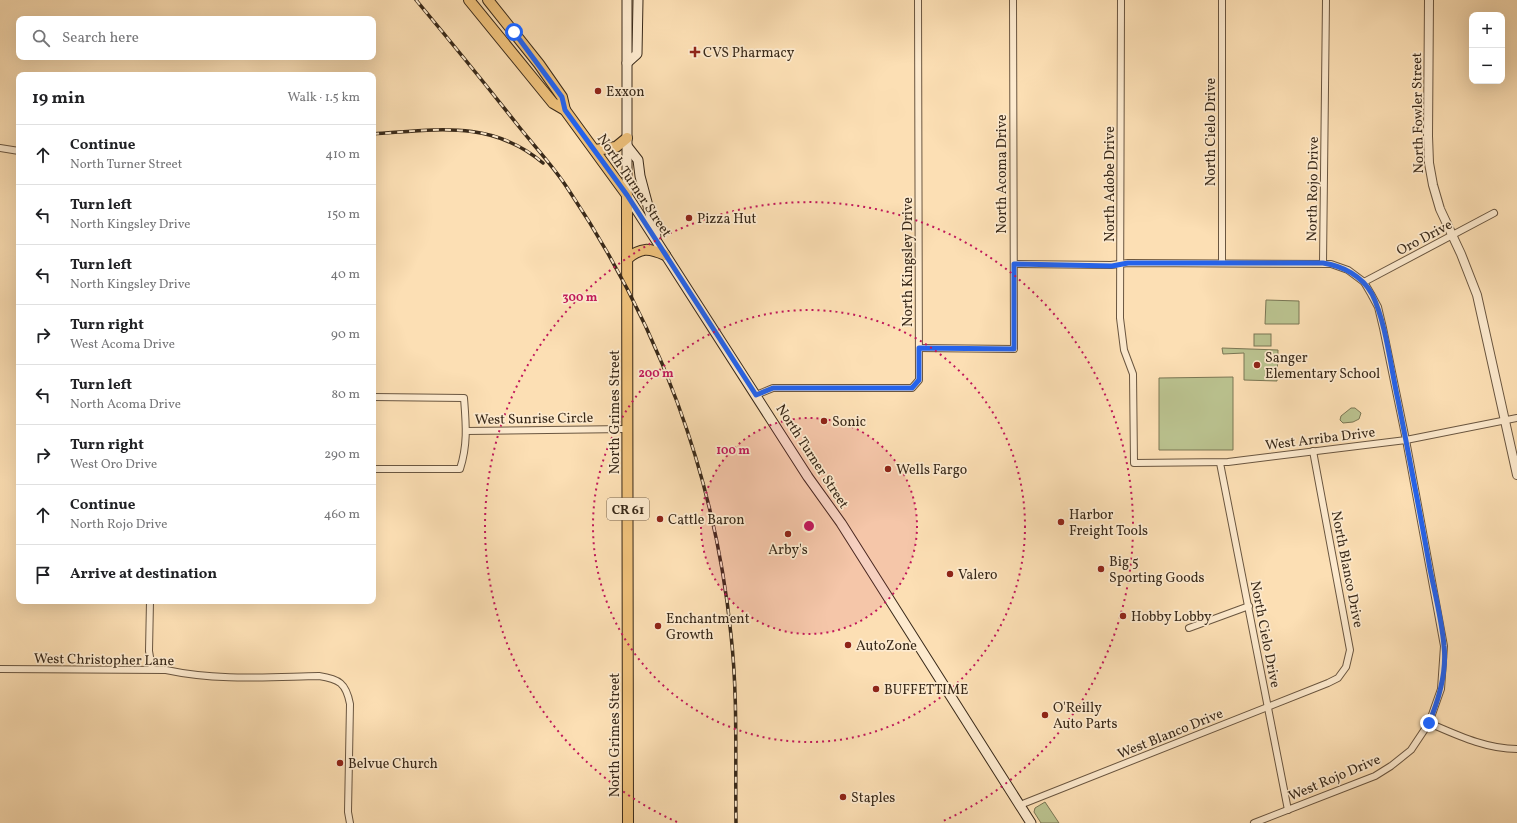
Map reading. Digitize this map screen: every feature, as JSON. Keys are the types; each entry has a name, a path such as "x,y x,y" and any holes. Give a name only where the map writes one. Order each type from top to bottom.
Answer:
{"main road":[{"name":"North Turner Street","path":"469,0 552,103 565,110"},
{"name":"North Turner Street","path":"488,0 539,64 562,97 565,110 627,195 808,477 841,523 1031,823"},
{"path":"493,0 498,12"},
{"name":"North Grimes Street","path":"627,0 628,823"},
{"path":"627,63 637,54 638,0"},
{"path":"595,150 608,150 627,142 638,160 640,176 657,241"},
{"path":"627,259 643,249 651,249 666,255"}],"street":[{"name":"North Kingsley Drive","path":"756,395 773,388 912,388 919,380 918,0"},
{"name":"North Acoma Drive","path":"919,348 1014,349 1013,0"},
{"name":"North Adobe Drive","path":"1121,0 1120,318 1122,341 1133,374 1134,463"},
{"name":"North Cielo Drive","path":"1222,0 1222,263"},
{"name":"North Rojo Drive","path":"1323,263 1326,0"},
{"name":"North Fowler Street","path":"1429,0 1429,163 1432,185 1440,210 1453,236 1477,294 1517,475"},
{"path":"0,148 16,151"},
{"name":"Oro Drive","path":"1364,282 1494,213"},
{"path":"1014,264 1077,266 1120,264 1323,263 1348,270 1364,282 1378,307 1406,440 1444,646 1441,689 1429,723 1464,738 1489,745 1517,749"},
{"name":"West Sunrise Circle","path":"376,398 464,398 466,431 466,452 460,469 376,469"},
{"name":"West Arriba Drive","path":"1134,463 1220,463 1406,440 1517,418"},
{"name":"West Sunrise Circle","path":"466,431 627,429"},
{"name":"North Blanco Drive","path":"1313,452 1350,650 1346,667 1338,678 1328,683"},
{"name":"North Cielo Drive","path":"1220,463 1288,810"},
{"path":"150,604 149,651 152,669"},
{"path":"1189,628 1249,606"},
{"name":"West Christopher Lane","path":"0,669 152,669 224,678 319,676 332,678 341,683 346,690 350,704 348,812 350,823"},
{"name":"West Blanco Drive","path":"1020,805 1328,683"},
{"name":"West Rojo Drive","path":"1254,823 1375,776 1391,766 1411,750 1429,723"}],"green space":[{"path":"1266,300 1299,301 1299,324 1265,324"},
{"path":"1254,334 1271,334 1271,346 1254,346"},
{"path":"1222,348 1278,350 1277,381 1244,380 1244,353 1223,354"},
{"path":"1233,377 1233,450 1159,450 1159,378"},
{"path":"1351,408 1355,408 1361,413 1359,419 1353,422 1343,423 1340,420 1341,416"},
{"path":"1045,802 1059,823 1041,823 1034,812 1035,808"}],"railway":[{"path":"416,0 563,181 600,240 629,293 655,347 677,402 696,459 711,517 723,575 731,635 735,682 736,823"},
{"path":"376,134 440,130 462,130 483,133 503,139 523,149 543,163"}],"place":[{"name":"CVS Pharmacy","path":"695,52"},
{"name":"Exxon","path":"598,91"},
{"name":"Pizza Hut","path":"689,218"},
{"name":"Sanger Elementary School","path":"1257,365"},
{"name":"Sonic","path":"824,421"},
{"name":"Wells Fargo","path":"888,469"},
{"name":"Cattle Baron","path":"660,519"},
{"name":"Harbor Freight Tools","path":"1061,522"},
{"name":"Arby's","path":"788,534"},
{"name":"Big 5 Sporting Goods","path":"1101,569"},
{"name":"Valero","path":"950,574"},
{"name":"Hobby Lobby","path":"1123,616"},
{"name":"Enchantment Growth","path":"658,626"},
{"name":"AutoZone","path":"848,645"},
{"name":"BUFFETTIME","path":"876,689"},
{"name":"O'Reilly Auto Parts","path":"1045,715"},
{"name":"Belvue Church","path":"340,763"},
{"name":"Staples","path":"843,797"}],"route":[{"path":"514,32 562,97 565,110 627,195 756,395 773,388 912,388 915,387 919,380 919,348 1014,349 1014,264 1112,266 1128,263 1323,263 1348,270 1364,282 1378,307 1383,328 1406,440 1444,646 1441,689 1437,704 1429,723"}]}
